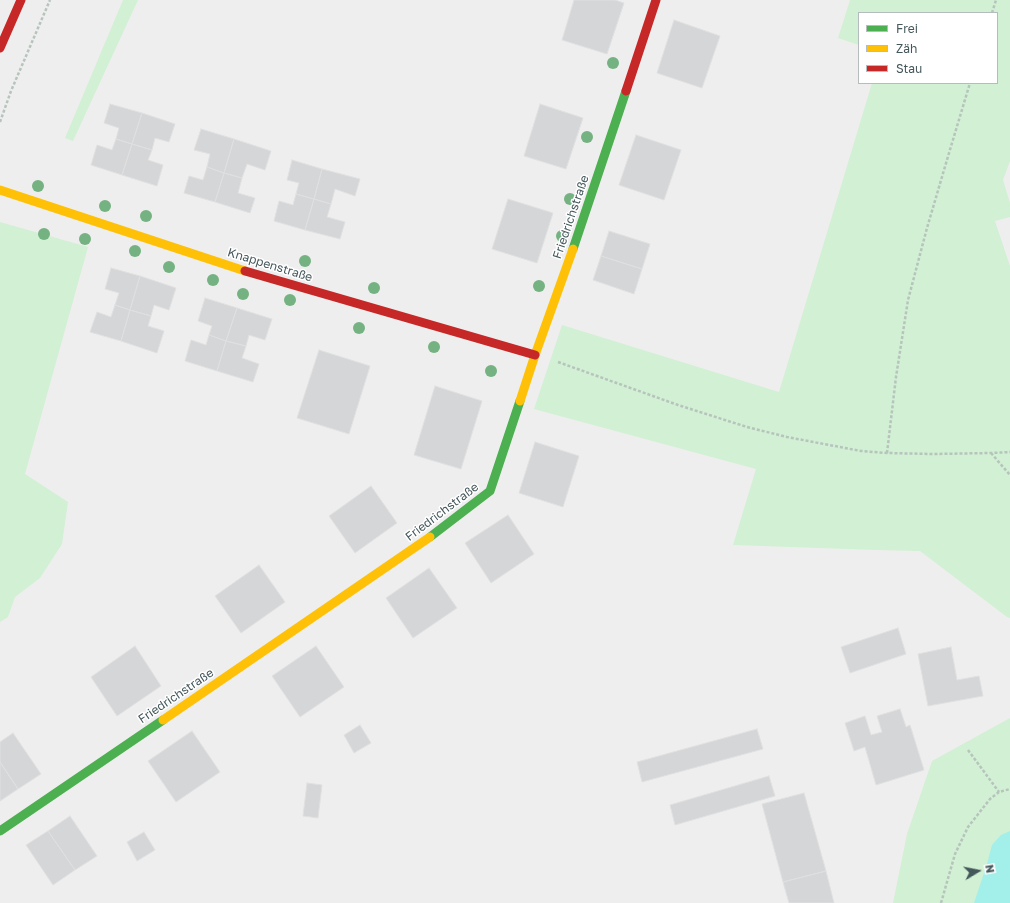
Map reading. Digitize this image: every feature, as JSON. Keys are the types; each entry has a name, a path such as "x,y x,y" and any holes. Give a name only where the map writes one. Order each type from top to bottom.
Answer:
{"street":[{"path":"0,48 21,0"},
{"name":"Friedrichstraße","path":"0,831 435,534 490,491 535,355 576,241 656,0"},
{"name":"Knappenstraße","path":"0,190 248,272 535,355"}],"path":[{"path":"0,122 11,91 50,0"},
{"path":"992,12 996,0"},
{"path":"887,453 896,377 908,300 948,153 970,84"},
{"path":"535,355 678,405 747,427 794,439 861,451 887,453 933,454 1010,452"},
{"path":"990,453 1010,475"},
{"path":"968,750 999,792"},
{"path":"941,903 955,854 968,827 990,799 999,792 1010,789"}],"green space":[{"path":"123,0 138,0 73,141 65,138"},
{"path":"850,0 1010,0 1010,161 1003,180 1010,203 1010,217 995,221 1010,266 1010,618 920,551 733,545 756,469 534,409 562,325 779,392 872,84 998,84 998,12 858,12 858,45 838,38"},
{"path":"0,222 88,247 25,474 68,502 62,544 40,578 15,597 8,617 0,622"},
{"path":"1010,718 1010,903 893,903 907,834 932,761"}],"water":[{"path":"1010,831 1010,903 974,903 992,845 1001,835"}],"building":[{"path":"574,0 615,0 624,3 607,54 562,40"},
{"path":"674,20 720,36 702,88 657,73"},
{"path":"110,104 142,113 132,144 116,139 119,128 104,123"},
{"path":"540,104 583,118 566,169 524,156"},
{"path":"142,113 175,124 169,142 155,138 152,150 132,144"},
{"path":"201,129 234,139 224,173 207,167 210,154 194,150"},
{"path":"636,135 681,150 664,200 619,185"},
{"path":"116,139 132,144 122,175 91,165 97,145 112,150"},
{"path":"234,139 271,151 265,170 247,164 242,178 224,173"},
{"path":"132,144 152,150 148,160 163,165 157,186 122,175"},
{"path":"292,160 322,169 314,199 296,194 299,183 287,180"},
{"path":"207,167 224,173 215,202 184,193 189,176 203,180"},
{"path":"322,169 360,179 355,196 335,189 331,204 314,199"},
{"path":"224,173 242,178 238,193 255,198 250,213 215,202"},
{"path":"296,194 314,199 305,230 274,221 279,201 293,205"},
{"path":"314,199 331,204 327,217 345,222 340,239 305,230"},
{"path":"508,199 553,213 537,263 492,249"},
{"path":"609,231 650,244 642,269 601,256"},
{"path":"601,256 642,269 634,294 593,280"},
{"path":"111,268 140,276 130,310 115,305 119,293 105,289"},
{"path":"140,276 176,288 169,310 154,305 151,316 130,310"},
{"path":"205,298 237,308 226,341 209,335 212,326 198,321"},
{"path":"115,305 130,310 121,341 90,332 97,312 111,317"},
{"path":"237,308 272,319 265,340 249,335 246,346 226,341"},
{"path":"130,310 151,316 148,326 164,331 157,353 121,341"},
{"path":"209,335 226,341 217,371 185,361 191,340 206,345"},
{"path":"226,341 246,346 242,358 259,364 253,382 217,371"},
{"path":"319,350 370,366 349,434 297,418"},
{"path":"435,386 482,401 461,469 414,455"},
{"path":"535,442 579,456 563,507 519,493"},
{"path":"371,486 397,523 355,553 329,516"},
{"path":"508,515 534,554 491,583 465,543"},
{"path":"259,565 285,602 241,633 215,596"},
{"path":"429,568 457,608 413,638 386,598"},
{"path":"898,628 906,654 850,673 841,647"},
{"path":"135,646 161,686 117,716 91,677"},
{"path":"316,646 344,687 300,717 272,676"},
{"path":"951,647 957,680 979,676 983,696 928,706 918,654"},
{"path":"900,709 906,727 910,725 924,770 876,785 865,747 854,751 845,723 865,716 871,735 882,732 877,716"},
{"path":"360,725 371,743 354,753 344,735"},
{"path":"757,729 763,749 642,782 637,762"},
{"path":"192,731 220,772 176,802 148,761"},
{"path":"13,733 41,774 18,789 0,762 0,742"},
{"path":"0,762 18,789 0,801"},
{"path":"769,776 775,796 675,825 670,805"},
{"path":"307,783 322,785 318,818 303,816"},
{"path":"804,793 826,871 783,882 762,804"},
{"path":"70,816 97,856 75,870 48,831"},
{"path":"48,831 75,870 53,885 26,845"},
{"path":"144,832 155,850 137,861 127,842"},
{"path":"826,871 834,903 789,903 783,882"}],"traffic: fast":[{"path":"573,249 626,91"},
{"path":"430,537 490,491 520,401"},
{"path":"0,831 163,720"}],"traffic: slow":[{"path":"0,190 245,271"},
{"path":"520,401 573,249"},
{"path":"163,720 430,537"}],"traffic: jam":[{"path":"0,48 21,0"},
{"path":"626,91 656,0"},
{"path":"245,271 535,355"}]}
